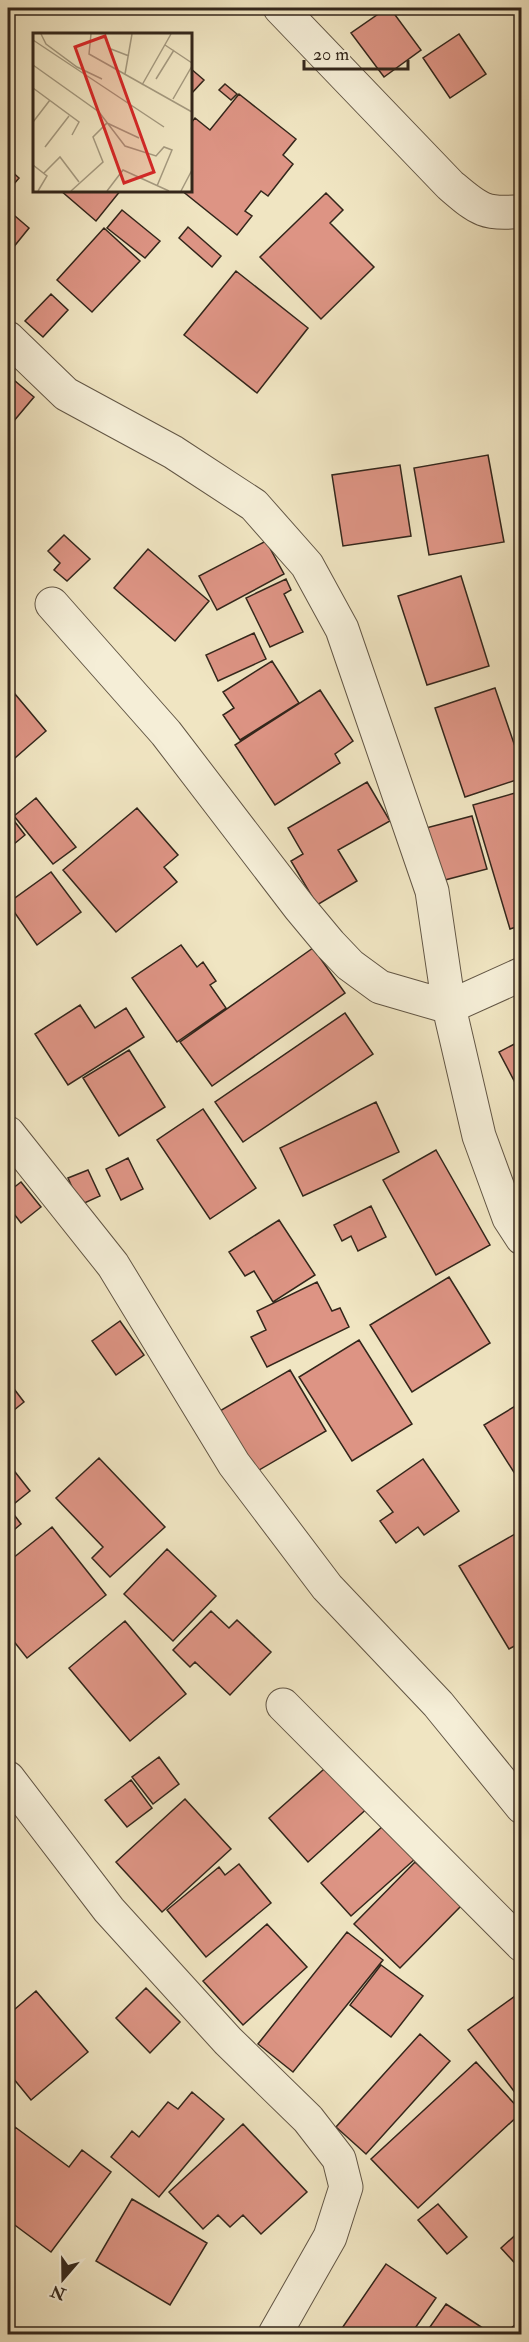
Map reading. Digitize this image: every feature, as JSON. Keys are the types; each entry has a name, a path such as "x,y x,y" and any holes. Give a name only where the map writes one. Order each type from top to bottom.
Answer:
{"street":[{"path":"280,8 450,185 476,207 500,214 522,211"},
{"path":"8,338 66,394 173,452 254,505 307,565 342,629 432,891 449,1007 478,1136 508,1218 522,1238"},
{"path":"52,604 166,733 336,951 350,965 380,987 449,1007 522,974"},
{"path":"8,1133 112,1265 234,1464 327,1587 438,1704 522,1807"},
{"path":"283,1705 522,1945"},
{"path":"8,1778 109,1910 228,2041 308,2119 339,2159 346,2187 330,2237 275,2334"}],"building":[{"path":"390,8 421,50 384,77 351,33"},
{"path":"459,34 486,74 450,98 423,58"},
{"path":"192,70 204,80 192,93"},
{"path":"225,84 237,94 231,100 219,90"},
{"path":"239,94 296,139 283,155 293,164 268,196 261,191 245,211 252,216 237,235 183,192 192,192 192,122 195,118 210,130"},
{"path":"8,168 19,178 8,191"},
{"path":"62,192 119,192 96,221"},
{"path":"326,193 343,210 330,223 374,267 321,319 260,257"},
{"path":"8,210 29,228 8,254"},
{"path":"122,210 160,241 145,258 107,228"},
{"path":"188,227 221,256 212,267 179,238"},
{"path":"104,228 140,261 92,312 57,280"},
{"path":"236,271 308,328 257,393 184,335"},
{"path":"51,294 68,310 43,337 25,321"},
{"path":"8,375 34,397 8,428"},
{"path":"488,455 504,542 429,555 414,468"},
{"path":"400,465 411,536 343,546 332,475"},
{"path":"64,535 90,559 67,581 54,570 60,563 48,551"},
{"path":"266,541 284,574 217,610 199,576"},
{"path":"148,549 209,601 175,641 114,588"},
{"path":"461,576 489,666 427,685 398,596"},
{"path":"286,579 291,590 284,594 303,632 270,647 246,598"},
{"path":"254,633 266,659 218,681 206,655"},
{"path":"272,661 299,703 240,740 223,715 234,708 223,692"},
{"path":"495,688 522,767 522,778 465,797 435,708"},
{"path":"320,690 353,741 335,754 340,763 275,805 235,745"},
{"path":"15,694 46,731 8,764 8,700"},
{"path":"367,782 390,821 338,850 357,881 317,905 291,861 303,854 288,828"},
{"path":"522,791 522,925 510,929 473,805"},
{"path":"36,798 76,847 53,864 14,816"},
{"path":"137,808 178,855 164,867 177,882 116,932 63,870"},
{"path":"8,813 25,835 8,849"},
{"path":"472,816 487,869 441,881 426,828"},
{"path":"51,872 81,912 37,945 8,903"},
{"path":"181,945 197,967 203,962 216,981 210,985 226,1008 177,1042 132,978"},
{"path":"313,948 345,993 212,1086 180,1042"},
{"path":"80,1005 95,1028 126,1008 144,1037 68,1085 35,1034"},
{"path":"345,1013 373,1054 243,1142 215,1102"},
{"path":"522,1040 522,1091 520,1092 499,1052"},
{"path":"129,1050 165,1107 119,1136 83,1078"},
{"path":"376,1102 399,1152 303,1196 280,1148"},
{"path":"203,1109 256,1188 210,1219 157,1140"},
{"path":"436,1150 490,1245 436,1275 383,1180"},
{"path":"128,1158 143,1189 121,1200 106,1169"},
{"path":"88,1170 100,1196 80,1205 68,1178"},
{"path":"21,1182 41,1207 21,1223 8,1206 8,1192"},
{"path":"371,1206 386,1237 358,1251 351,1236 342,1241 334,1225"},
{"path":"279,1220 315,1275 273,1302 254,1271 245,1276 229,1252"},
{"path":"449,1277 490,1343 412,1392 370,1325"},
{"path":"317,1282 332,1311 340,1308 349,1327 267,1367 251,1337 266,1330 257,1311"},
{"path":"120,1321 144,1355 116,1375 92,1341"},
{"path":"359,1340 412,1424 352,1461 299,1377"},
{"path":"290,1370 326,1431 254,1473 218,1412"},
{"path":"8,1381 24,1402 8,1415"},
{"path":"522,1402 522,1485 484,1425"},
{"path":"99,1458 165,1527 110,1577 92,1558 103,1547 56,1498"},
{"path":"423,1459 459,1511 424,1535 418,1527 396,1543 380,1521 393,1512 377,1491"},
{"path":"8,1463 30,1491 9,1508 21,1524 8,1535"},
{"path":"52,1527 106,1595 27,1658 8,1634 8,1562"},
{"path":"522,1530 522,1642 509,1649 459,1566"},
{"path":"167,1549 216,1596 173,1641 124,1594"},
{"path":"211,1611 229,1628 237,1620 271,1652 230,1695 195,1662 190,1667 173,1650"},
{"path":"125,1621 186,1694 130,1741 69,1668"},
{"path":"159,1757 179,1784 153,1804 132,1777"},
{"path":"332,1762 371,1805 308,1862 269,1818"},
{"path":"131,1780 152,1808 127,1827 105,1800"},
{"path":"185,1799 231,1849 162,1912 116,1862"},
{"path":"384,1825 415,1859 351,1916 321,1883"},
{"path":"415,1862 461,1906 400,1968 354,1924"},
{"path":"239,1864 271,1903 206,1957 167,1910 219,1867 225,1875"},
{"path":"267,1924 307,1967 243,2025 203,1981"},
{"path":"347,1932 383,1960 293,2072 258,2044"},
{"path":"381,1965 423,1996 391,2037 350,2005"},
{"path":"146,1988 180,2022 150,2053 116,2018"},
{"path":"36,1991 88,2052 31,2100 8,2072 8,2015"},
{"path":"522,1991 522,2102 468,2030"},
{"path":"420,2034 450,2061 366,2154 336,2127"},
{"path":"476,2062 522,2112 418,2208 371,2159"},
{"path":"192,2092 224,2119 159,2197 111,2157 132,2131 139,2137 168,2102 178,2109"},
{"path":"243,2124 307,2192 261,2234 243,2215 230,2227 218,2215 203,2229 169,2192"},
{"path":"15,2127 69,2167 82,2150 111,2172 51,2252 12,2223 8,2229 8,2137"},
{"path":"132,2199 207,2243 170,2305 96,2261"},
{"path":"438,2204 467,2237 447,2254 418,2220"},
{"path":"522,2229 522,2271 501,2248"},
{"path":"386,2264 436,2298 411,2334 338,2334"},
{"path":"446,2304 492,2334 425,2334"},
{"path":"522,2319 522,2334 504,2334"}]}
